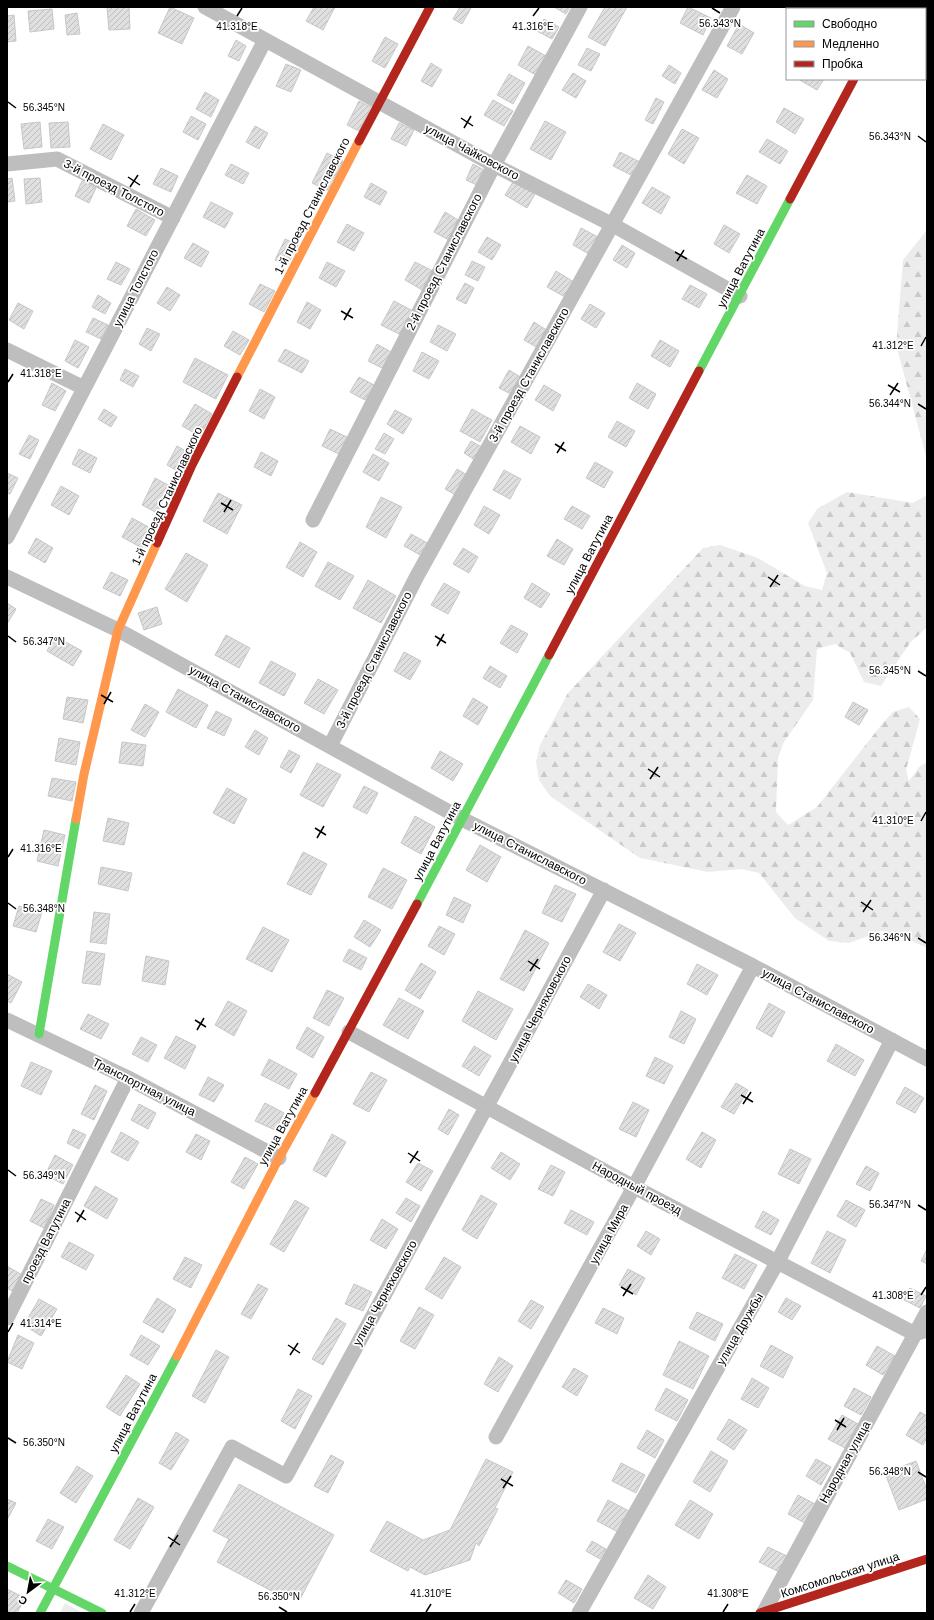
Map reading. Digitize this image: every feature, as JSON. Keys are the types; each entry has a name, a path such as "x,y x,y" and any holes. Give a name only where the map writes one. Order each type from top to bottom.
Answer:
{"street":[{"name":"улица Чайковского","path":"205,7 378,103 494,165 613,225 740,296"},
{"name":"1-й проезд Станиславского","path":"39,1034 84,774 118,630 192,465 378,103 430,7"},
{"name":"2-й проезд Станиславского","path":"313,520 494,165 580,7"},
{"name":"3-й проезд Станиславского","path":"330,746 417,576 733,7"},
{"name":"улица Толстого","path":"7,537 265,40"},
{"name":"улица Ватутина","path":"40,1613 143,1422 279,1158 349,1032 853,80"},
{"name":"3-й проезд Толстого","path":"7,164 57,159 173,218"},
{"path":"7,350 84,388"},
{"name":"улица Станиславского","path":"7,577 118,630 462,819 753,966 927,1059"},
{"name":"улица Черняховского","path":"141,1613 232,1447 286,1476 604,890"},
{"name":"улица Мира","path":"496,1437 634,1187 753,966"},
{"name":"Транспортная улица","path":"7,1020 39,1034 128,1078 279,1158"},
{"name":"Народный проезд","path":"349,1032 634,1187 921,1332"},
{"name":"улица Дружбы","path":"579,1613 778,1261 892,1040"},
{"name":"проезд Ватутина","path":"7,1318 128,1078"},
{"name":"Народная улица","path":"762,1612 921,1332 927,1312"},
{"name":"Комсомольская улица","path":"762,1612 927,1559"},
{"path":"7,1566 102,1613"}],"green space":[{"path":"926,231 927,460 898,352 897,334 903,260"},
{"path":"847,492 913,503 927,495 927,627 910,643 881,686 864,682 850,653 835,644 817,649 813,700 784,742 778,758 776,812 788,825 817,807 893,712 909,707 920,719 906,770 909,781 919,767 927,762 927,948 899,935 882,931 849,943 829,941 795,918 759,873 742,869 708,872 640,858 550,796 539,780 536,762 540,745 568,693 703,548 720,545 758,558 805,586 822,590 827,573 808,523 817,509"},
{"path":"65,1603 83,1613 60,1613"}],"building":[{"path":"107,7 129,7 130,29 109,30"},
{"path":"170,7 194,18 182,44 158,33"},
{"path":"314,7 335,7 323,30 306,21"},
{"path":"460,7 471,8 462,24 453,19"},
{"path":"554,7 570,7 566,14"},
{"path":"605,7 627,7 605,46 588,37"},
{"path":"688,7 711,18 703,35 680,23"},
{"path":"52,9 54,29 30,32 28,11"},
{"path":"77,13 80,34 67,35 65,15"},
{"path":"14,15 16,41 7,42 7,16"},
{"path":"544,19 559,27 552,39 537,31"},
{"path":"739,24 754,33 742,54 727,46"},
{"path":"385,37 398,44 385,68 372,61"},
{"path":"236,40 246,46 239,61 228,56"},
{"path":"528,46 546,56 536,75 518,65"},
{"path":"587,48 600,54 591,71 578,65"},
{"path":"431,63 442,70 432,87 421,81"},
{"path":"286,64 301,70 291,92 276,86"},
{"path":"669,65 681,73 675,84 662,76"},
{"path":"714,70 728,79 717,98 702,90"},
{"path":"573,73 586,81 576,98 562,90"},
{"path":"509,74 525,83 513,104 497,95"},
{"path":"800,80 823,80 817,90"},
{"path":"205,92 219,100 211,117 196,109"},
{"path":"656,98 664,102 653,124 645,120"},
{"path":"493,100 513,111 504,126 484,115"},
{"path":"359,101 371,107 359,131 347,125"},
{"path":"784,108 804,119 795,134 776,122"},
{"path":"191,116 206,124 198,140 183,132"},
{"path":"545,121 566,132 551,160 530,149"},
{"path":"40,122 42,147 24,149 21,124"},
{"path":"68,122 70,147 51,148 49,123"},
{"path":"399,123 414,130 406,146 391,139"},
{"path":"103,124 124,135 111,160 90,149"},
{"path":"255,126 268,133 259,149 246,142"},
{"path":"682,129 699,138 684,164 668,154"},
{"path":"767,139 788,151 780,164 759,152"},
{"path":"620,152 640,162 633,176 613,166"},
{"path":"327,153 343,161 329,191 312,183"},
{"path":"231,164 249,173 243,184 225,175"},
{"path":"473,164 486,171 479,186 466,180"},
{"path":"161,168 178,176 171,192 153,184"},
{"path":"747,175 767,186 757,204 736,193"},
{"path":"12,178 15,201 7,202 7,179"},
{"path":"40,178 42,202 26,204 24,179"},
{"path":"82,181 96,188 89,203 75,196"},
{"path":"513,182 535,194 527,208 505,195"},
{"path":"371,183 387,192 380,205 364,197"},
{"path":"652,187 670,197 661,214 642,203"},
{"path":"211,202 233,213 225,228 203,217"},
{"path":"136,209 155,220 146,236 127,226"},
{"path":"445,212 460,221 449,240 434,232"},
{"path":"347,224 364,233 354,251 337,242"},
{"path":"724,225 740,234 729,253 714,244"},
{"path":"581,228 598,237 589,254 573,245"},
{"path":"487,237 501,245 492,260 478,252"},
{"path":"285,239 298,245 287,266 275,260"},
{"path":"193,243 209,252 201,267 184,258"},
{"path":"622,245 635,253 627,268 613,260"},
{"path":"472,261 485,267 478,281 465,275"},
{"path":"116,262 130,269 121,285 107,279"},
{"path":"327,262 345,271 336,287 319,278"},
{"path":"415,262 435,272 424,291 405,280"},
{"path":"556,271 574,282 565,297 547,287"},
{"path":"465,283 474,288 466,304 456,299"},
{"path":"260,284 275,291 264,312 249,304"},
{"path":"690,285 707,294 699,308 682,299"},
{"path":"167,287 180,295 170,311 157,303"},
{"path":"98,295 111,303 105,314 92,307"},
{"path":"394,301 413,311 401,335 381,325"},
{"path":"307,302 321,310 310,329 297,322"},
{"path":"18,303 33,311 24,329 9,320"},
{"path":"590,304 605,313 596,328 581,319"},
{"path":"93,318 108,325 101,339 86,332"},
{"path":"534,322 548,331 538,348 524,340"},
{"path":"438,325 456,334 447,351 430,342"},
{"path":"147,328 160,334 151,351 139,344"},
{"path":"233,331 249,340 240,355 224,346"},
{"path":"75,340 89,347 78,368 65,361"},
{"path":"660,340 679,351 670,367 651,356"},
{"path":"377,344 391,352 382,368 368,361"},
{"path":"285,349 309,361 302,373 278,361"},
{"path":"422,352 439,361 429,379 413,371"},
{"path":"195,358 228,375 216,399 183,382"},
{"path":"125,369 139,376 133,387 120,380"},
{"path":"509,370 522,378 513,395 499,388"},
{"path":"359,377 374,385 365,400 350,392"},
{"path":"52,383 66,391 55,411 42,405"},
{"path":"637,383 656,394 648,409 629,398"},
{"path":"544,385 561,395 553,411 535,400"},
{"path":"260,389 275,397 264,419 249,411"},
{"path":"195,404 212,414 200,436 182,426"},
{"path":"104,409 117,417 111,427 98,419"},
{"path":"472,409 492,420 480,442 460,431"},
{"path":"395,410 412,419 403,434 387,424"},
{"path":"617,421 635,431 626,447 608,437"},
{"path":"520,426 540,437 531,454 511,442"},
{"path":"330,429 347,437 339,454 322,446"},
{"path":"384,433 394,439 385,454 375,449"},
{"path":"29,435 39,440 30,459 19,454"},
{"path":"471,441 482,447 475,460 464,453"},
{"path":"177,446 191,454 181,473 167,465"},
{"path":"79,449 97,458 90,473 72,464"},
{"path":"261,452 278,461 271,476 254,467"},
{"path":"373,454 389,463 379,481 363,472"},
{"path":"595,462 613,472 604,488 586,478"},
{"path":"457,469 467,475 456,495 445,489"},
{"path":"504,470 521,479 510,499 493,490"},
{"path":"7,473 18,478 10,494 7,493"},
{"path":"155,478 170,486 157,513 142,505"},
{"path":"61,486 79,496 69,515 51,505"},
{"path":"218,493 242,505 227,534 203,521"},
{"path":"381,497 402,507 386,538 366,527"},
{"path":"484,506 500,515 489,534 474,525"},
{"path":"572,506 590,516 582,529 564,519"},
{"path":"132,518 152,529 142,548 122,537"},
{"path":"411,534 431,545 424,557 404,546"},
{"path":"36,538 53,548 45,563 28,553"},
{"path":"557,539 573,549 564,565 547,556"},
{"path":"300,542 317,552 303,577 286,567"},
{"path":"463,548 478,557 469,573 453,564"},
{"path":"186,553 208,565 187,602 165,589"},
{"path":"328,562 354,576 340,600 315,586"},
{"path":"111,572 128,580 120,596 103,588"},
{"path":"368,580 396,596 381,623 353,608"},
{"path":"444,583 460,592 448,614 431,605"},
{"path":"532,583 550,594 541,608 524,598"},
{"path":"7,603 16,609 7,624"},
{"path":"157,607 162,624 144,630 138,613"},
{"path":"511,625 528,634 517,653 500,643"},
{"path":"226,635 250,648 239,668 215,655"},
{"path":"55,636 82,651 73,666 47,651"},
{"path":"404,652 421,661 410,680 394,671"},
{"path":"271,661 296,674 284,696 259,683"},
{"path":"490,666 507,676 500,688 483,678"},
{"path":"318,679 338,690 324,714 304,703"},
{"path":"178,689 208,705 196,728 166,712"},
{"path":"67,697 88,700 83,723 63,719"},
{"path":"473,698 488,707 478,725 463,716"},
{"path":"853,702 868,710 859,725 845,717"},
{"path":"145,704 159,712 145,737 131,730"},
{"path":"216,711 232,719 224,736 207,728"},
{"path":"255,730 268,738 259,755 245,747"},
{"path":"59,738 80,742 76,765 55,761"},
{"path":"122,742 146,745 143,766 119,763"},
{"path":"289,750 300,756 291,773 280,767"},
{"path":"440,751 463,764 453,781 431,768"},
{"path":"317,763 341,775 323,807 300,795"},
{"path":"52,778 76,782 72,801 48,796"},
{"path":"364,786 378,793 367,814 353,807"},
{"path":"227,788 247,799 234,824 213,813"},
{"path":"415,816 435,827 421,854 401,843"},
{"path":"108,818 129,823 124,845 103,841"},
{"path":"44,830 65,835 58,866 37,861"},
{"path":"480,845 501,857 487,882 466,870"},
{"path":"303,852 327,864 311,895 287,884"},
{"path":"101,867 132,873 128,891 98,884"},
{"path":"383,868 407,880 392,909 368,897"},
{"path":"555,885 576,894 562,922 542,913"},
{"path":"454,897 471,905 463,923 446,915"},
{"path":"19,906 42,912 36,932 13,926"},
{"path":"94,912 110,914 106,944 90,942"},
{"path":"364,920 381,930 370,947 354,937"},
{"path":"619,924 636,933 620,961 603,952"},
{"path":"439,926 455,934 444,955 428,946"},
{"path":"263,927 289,940 272,972 246,959"},
{"path":"525,930 549,943 524,991 500,979"},
{"path":"349,949 367,958 361,970 343,961"},
{"path":"87,951 105,954 100,985 82,983"},
{"path":"146,956 169,961 165,985 142,981"},
{"path":"421,963 436,972 420,999 405,990"},
{"path":"697,964 718,975 707,995 687,984"},
{"path":"7,974 22,982 11,1003 7,1001"},
{"path":"588,984 607,995 599,1009 580,997"},
{"path":"327,990 344,998 329,1026 313,1018"},
{"path":"478,991 513,1009 496,1040 462,1021"},
{"path":"399,998 424,1011 408,1039 383,1025"},
{"path":"228,1001 247,1011 234,1036 215,1025"},
{"path":"769,1003 785,1012 772,1037 756,1028"},
{"path":"681,1011 696,1019 684,1044 669,1037"},
{"path":"88,1014 109,1024 101,1039 80,1029"},
{"path":"307,1027 324,1037 313,1058 296,1048"},
{"path":"176,1036 196,1046 185,1069 164,1058"},
{"path":"141,1037 157,1045 148,1062 132,1054"},
{"path":"836,1044 864,1060 855,1076 827,1061"},
{"path":"474,1046 491,1056 479,1076 462,1066"},
{"path":"655,1057 673,1066 664,1084 646,1076"},
{"path":"269,1059 297,1074 289,1089 261,1075"},
{"path":"31,1062 52,1071 41,1095 21,1086"},
{"path":"371,1072 387,1080 369,1112 353,1104"},
{"path":"208,1077 224,1085 214,1102 199,1095"},
{"path":"736,1083 748,1090 734,1114 721,1107"},
{"path":"95,1085 107,1091 94,1120 81,1114"},
{"path":"905,1087 924,1098 915,1113 896,1103"},
{"path":"633,1102 649,1110 636,1137 619,1129"},
{"path":"265,1103 284,1113 275,1130 255,1121"},
{"path":"139,1104 156,1113 148,1129 131,1120"},
{"path":"449,1109 459,1115 448,1135 438,1129"},
{"path":"73,1129 86,1135 79,1149 67,1143"},
{"path":"121,1132 139,1142 128,1161 111,1152"},
{"path":"702,1132 716,1140 701,1168 686,1159"},
{"path":"196,1134 210,1141 201,1160 186,1152"},
{"path":"332,1134 346,1142 326,1177 313,1170"},
{"path":"790,1149 811,1159 799,1184 778,1174"},
{"path":"501,1152 520,1164 510,1180 491,1168"},
{"path":"55,1155 73,1165 63,1184 45,1175"},
{"path":"245,1157 258,1164 244,1189 231,1182"},
{"path":"418,1163 433,1171 421,1191 406,1182"},
{"path":"551,1165 565,1172 553,1196 538,1189"},
{"path":"866,1166 879,1173 870,1191 856,1184"},
{"path":"95,1186 118,1199 107,1219 84,1206"},
{"path":"481,1195 497,1204 477,1239 462,1230"},
{"path":"406,1198 420,1206 411,1222 396,1213"},
{"path":"41,1199 54,1205 44,1228 30,1221"},
{"path":"295,1200 309,1208 284,1252 270,1244"},
{"path":"846,1200 865,1210 856,1227 837,1216"},
{"path":"571,1210 594,1222 587,1235 564,1223"},
{"path":"763,1211 779,1220 771,1235 755,1227"},
{"path":"382,1219 398,1229 386,1249 370,1240"},
{"path":"646,1231 660,1239 651,1255 637,1246"},
{"path":"827,1231 846,1240 830,1273 811,1263"},
{"path":"69,1242 94,1255 86,1270 61,1257"},
{"path":"927,1249 927,1264 921,1261"},
{"path":"735,1254 757,1265 744,1289 722,1278"},
{"path":"185,1257 202,1265 191,1288 173,1279"},
{"path":"444,1257 461,1267 442,1299 425,1289"},
{"path":"7,1266 22,1275 12,1291 7,1288"},
{"path":"628,1269 645,1278 636,1295 619,1285"},
{"path":"258,1284 268,1289 251,1319 241,1314"},
{"path":"354,1284 372,1292 363,1311 345,1304"},
{"path":"910,1288 926,1296 920,1308 904,1300"},
{"path":"157,1298 176,1310 163,1333 143,1322"},
{"path":"786,1298 801,1306 792,1320 778,1312"},
{"path":"39,1299 57,1309 41,1336 24,1325"},
{"path":"531,1300 544,1307 531,1329 518,1321"},
{"path":"419,1307 434,1315 415,1349 400,1341"},
{"path":"603,1308 624,1318 617,1334 595,1323"},
{"path":"697,1312 723,1324 715,1341 689,1328"},
{"path":"336,1318 346,1324 323,1365 312,1359"},
{"path":"18,1335 34,1343 22,1369 7,1362"},
{"path":"141,1335 160,1346 148,1365 130,1355"},
{"path":"679,1341 709,1356 693,1389 663,1375"},
{"path":"771,1345 793,1357 783,1378 760,1366"},
{"path":"877,1346 895,1356 883,1375 866,1365"},
{"path":"216,1350 229,1357 205,1403 192,1396"},
{"path":"499,1357 513,1366 498,1392 484,1384"},
{"path":"574,1368 588,1376 577,1396 562,1387"},
{"path":"126,1375 140,1384 120,1416 106,1407"},
{"path":"752,1378 769,1388 758,1408 741,1399"},
{"path":"666,1388 688,1400 677,1421 655,1410"},
{"path":"854,1388 871,1397 861,1415 844,1406"},
{"path":"298,1389 312,1396 295,1429 281,1421"},
{"path":"920,1412 927,1416 927,1438 923,1445 906,1435"},
{"path":"842,1415 858,1424 845,1448 828,1439"},
{"path":"729,1419 747,1430 734,1450 717,1439"},
{"path":"647,1430 664,1440 655,1458 637,1448"},
{"path":"176,1432 189,1440 171,1470 159,1463"},
{"path":"711,1451 728,1461 710,1492 693,1482"},
{"path":"331,1455 344,1462 328,1493 314,1486"},
{"path":"486,1459 513,1472 495,1508 498,1509 479,1546 476,1543 470,1560 425,1575 410,1567 408,1571 370,1551 387,1521 423,1540 450,1530"},
{"path":"816,1459 831,1467 821,1485 806,1476"},
{"path":"916,1461 927,1490 927,1499 899,1510 885,1473"},
{"path":"621,1463 645,1475 636,1493 612,1481"},
{"path":"77,1466 93,1476 76,1503 60,1493"},
{"path":"239,1484 334,1535 299,1601 283,1592 281,1596 217,1562 229,1539 213,1531"},
{"path":"798,1495 815,1504 805,1523 788,1514"},
{"path":"138,1498 154,1507 130,1549 114,1540"},
{"path":"7,1499 16,1503 7,1520"},
{"path":"608,1500 629,1511 618,1532 597,1521"},
{"path":"690,1500 713,1514 699,1539 675,1525"},
{"path":"48,1519 64,1527 52,1549 36,1541"},
{"path":"592,1541 606,1549 600,1559 586,1551"},
{"path":"768,1547 789,1557 781,1573 759,1562"},
{"path":"648,1575 666,1587 653,1609 634,1598"},
{"path":"566,1580 582,1589 574,1603 558,1593"},
{"path":"7,1589 25,1598 17,1613 7,1613"}],"traffic: fast":[{"path":"699,371 790,199"},
{"path":"417,904 549,655"},
{"path":"39,1034 76,819"},
{"path":"40,1613 177,1356"},
{"path":"7,1566 102,1613"}],"traffic: slow":[{"path":"237,377 359,141"},
{"path":"76,819 84,774 118,630 157,543"},
{"path":"177,1356 279,1158 315,1093"}],"traffic: jam":[{"path":"359,141 430,7"},
{"path":"790,199 853,80"},
{"path":"549,655 699,371"},
{"path":"157,543 192,465 237,377"},
{"path":"315,1093 417,904"},
{"path":"760,1613 927,1559"}]}
